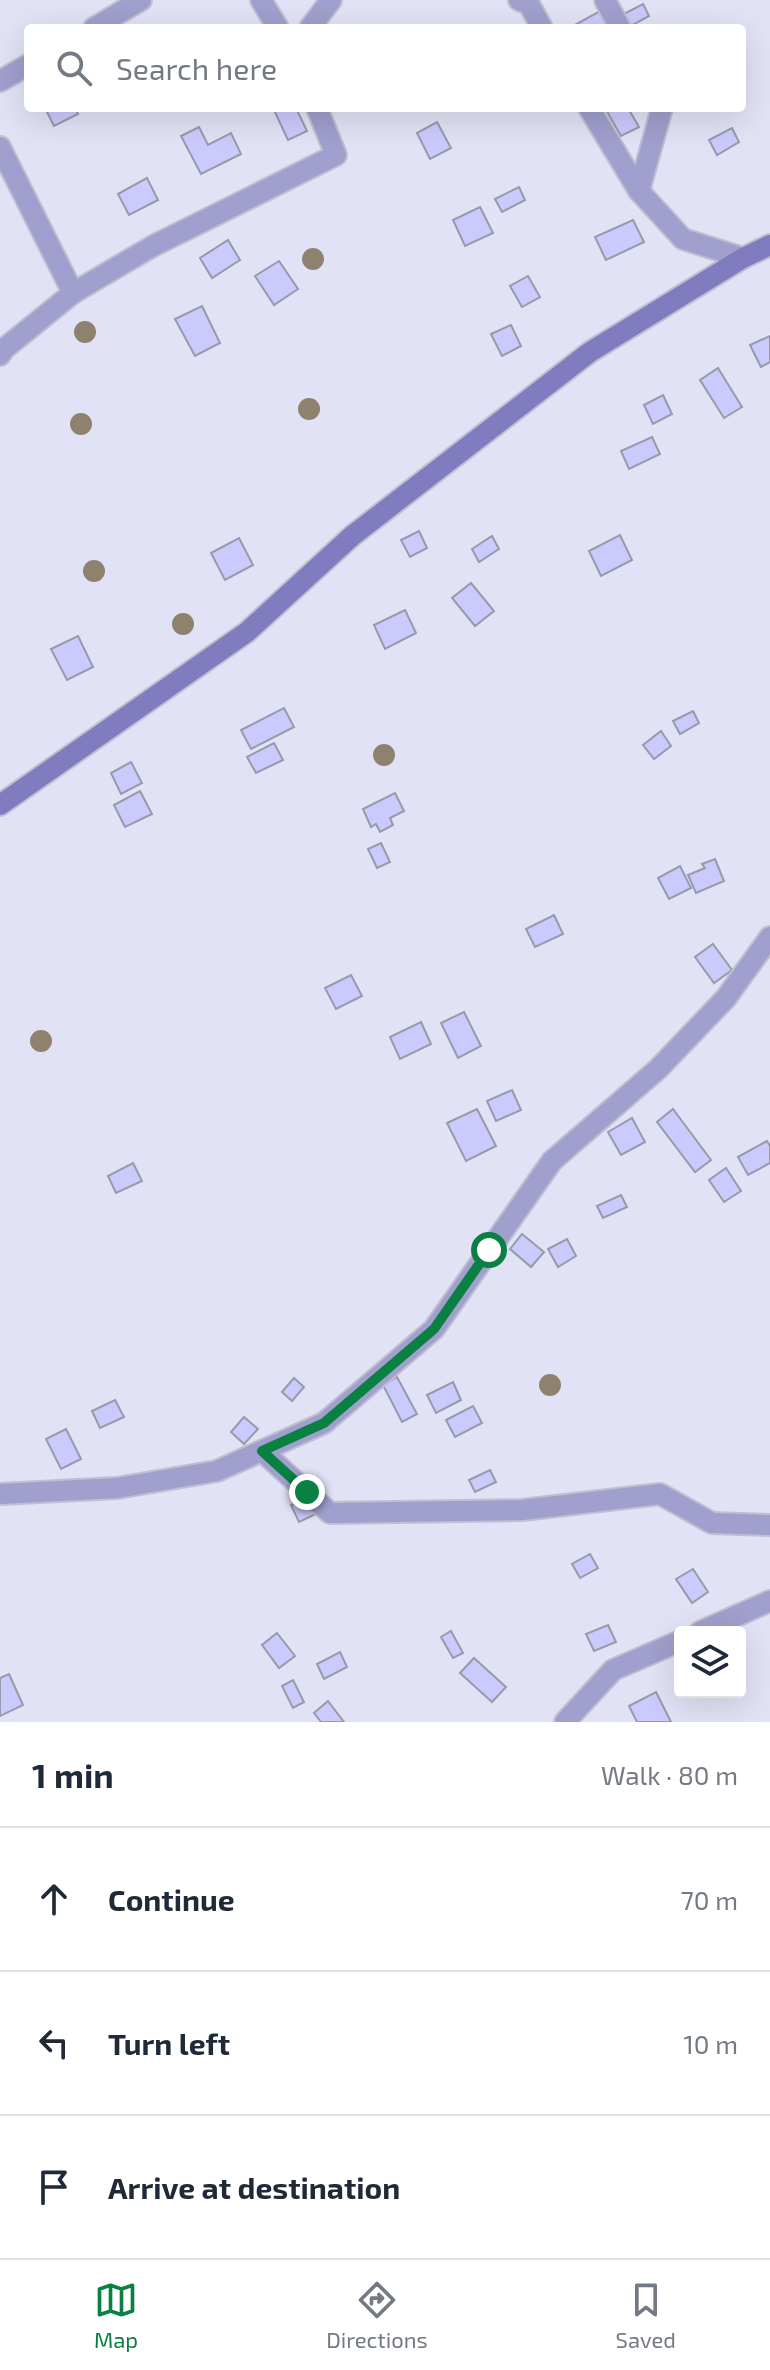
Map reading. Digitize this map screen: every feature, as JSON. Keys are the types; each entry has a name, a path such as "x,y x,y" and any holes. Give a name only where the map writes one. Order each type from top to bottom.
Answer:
{"street":[{"path":"101,24 141,0"},
{"path":"261,0 276,24"},
{"path":"313,24 331,0"},
{"path":"519,0 529,4 540,24"},
{"path":"605,0 618,24"},
{"path":"0,81 24,67"},
{"path":"0,355 73,293 153,246 336,155 319,112"},
{"path":"591,112 639,191 683,239 743,258"},
{"path":"639,191 661,112"},
{"path":"0,147 73,293"},
{"path":"0,805 247,632 352,536 590,352 743,258 770,245"},
{"path":"0,1494 117,1488 217,1471 324,1423 434,1329 552,1161 677,1048 726,998 770,937"},
{"path":"262,1451 330,1513 522,1510 660,1494 712,1523 770,1525"},
{"path":"714,1626 770,1601"},
{"path":"565,1722 613,1670 674,1644"}],"building":[{"path":"643,4 649,16 634,24 627,24 622,15"},
{"path":"602,10 610,24 577,24"},
{"path":"47,112 77,112 78,114 54,126"},
{"path":"275,112 298,112 307,131 288,140"},
{"path":"607,112 630,112 639,127 621,136"},
{"path":"437,122 451,148 430,159 417,133"},
{"path":"199,127 208,145 231,133 241,154 201,174 181,136"},
{"path":"732,128 739,142 717,155 709,140"},
{"path":"147,178 158,200 129,215 118,194"},
{"path":"519,187 525,200 502,212 495,199"},
{"path":"480,207 493,233 465,246 453,220"},
{"path":"633,220 644,242 606,260 595,237"},
{"path":"228,240 240,260 212,278 200,258"},
{"path":"279,261 298,289 274,305 255,276"},
{"path":"528,276 540,297 522,307 510,286"},
{"path":"202,306 220,343 195,356 175,319"},
{"path":"511,325 521,346 502,356 491,334"},
{"path":"770,336 770,362 761,367 750,345"},
{"path":"718,368 742,407 724,418 700,380"},
{"path":"663,395 672,414 653,424 644,405"},
{"path":"652,437 660,454 629,469 621,451"},
{"path":"419,531 427,548 410,557 401,540"},
{"path":"620,535 632,560 601,576 589,551"},
{"path":"492,536 499,549 479,562 472,549"},
{"path":"239,538 253,565 225,580 211,553"},
{"path":"471,583 494,611 475,626 452,598"},
{"path":"405,610 416,633 385,649 374,625"},
{"path":"78,636 93,667 67,680 51,649"},
{"path":"284,708 294,727 251,749 241,730"},
{"path":"693,711 699,723 680,734 673,721"},
{"path":"661,731 671,746 654,759 643,745"},
{"path":"274,743 283,760 256,773 247,757"},
{"path":"131,762 142,783 121,794 111,773"},
{"path":"140,791 152,814 125,827 114,805"},
{"path":"395,793 404,811 390,818 393,825 380,832 376,824 371,827 363,809"},
{"path":"381,843 390,862 377,868 368,849"},
{"path":"715,859 724,881 696,893 688,875 705,868 702,864"},
{"path":"680,866 691,888 669,899 658,878"},
{"path":"554,915 563,934 535,947 526,929"},
{"path":"713,944 732,970 714,983 695,957"},
{"path":"351,975 362,996 336,1009 325,988"},
{"path":"464,1012 481,1046 458,1058 441,1023"},
{"path":"421,1022 431,1044 400,1059 390,1037"},
{"path":"512,1090 521,1110 496,1121 487,1101"},
{"path":"477,1109 496,1146 466,1161 447,1123"},
{"path":"673,1109 711,1160 695,1172 657,1122"},
{"path":"632,1118 645,1142 621,1155 608,1132"},
{"path":"767,1141 770,1163 748,1175 738,1157"},
{"path":"133,1163 142,1181 116,1193 108,1176"},
{"path":"726,1168 741,1191 724,1202 709,1180"},
{"path":"621,1195 627,1207 603,1218 597,1206"},
{"path":"522,1234 544,1252 531,1267 510,1249"},
{"path":"567,1239 576,1256 558,1267 548,1249"},
{"path":"397,1377 417,1414 402,1422 383,1385"},
{"path":"294,1378 304,1387 292,1401 282,1392"},
{"path":"453,1382 461,1400 436,1413 427,1395"},
{"path":"115,1400 124,1417 100,1428 92,1411"},
{"path":"473,1406 482,1423 455,1437 446,1420"},
{"path":"244,1417 258,1429 244,1444 231,1432"},
{"path":"66,1429 81,1459 61,1469 46,1439"},
{"path":"490,1470 496,1482 475,1492 469,1480"},
{"path":"308,1497 316,1514 299,1522 291,1505"},
{"path":"590,1554 598,1568 580,1578 572,1564"},
{"path":"693,1569 708,1592 692,1603 676,1579"},
{"path":"608,1625 616,1642 594,1651 586,1634"},
{"path":"451,1631 463,1653 453,1658 441,1637"},
{"path":"277,1633 295,1656 279,1668 262,1645"},
{"path":"340,1652 347,1667 324,1679 317,1664"},
{"path":"474,1658 506,1687 492,1702 460,1673"},
{"path":"9,1674 23,1705 0,1716 0,1678"},
{"path":"293,1680 304,1702 293,1708 282,1686"},
{"path":"656,1692 671,1722 637,1722 629,1706"},
{"path":"328,1701 344,1722 321,1722 314,1713"}],"route":[{"path":"307,1492 262,1451 324,1423 434,1329 489,1250"}]}
